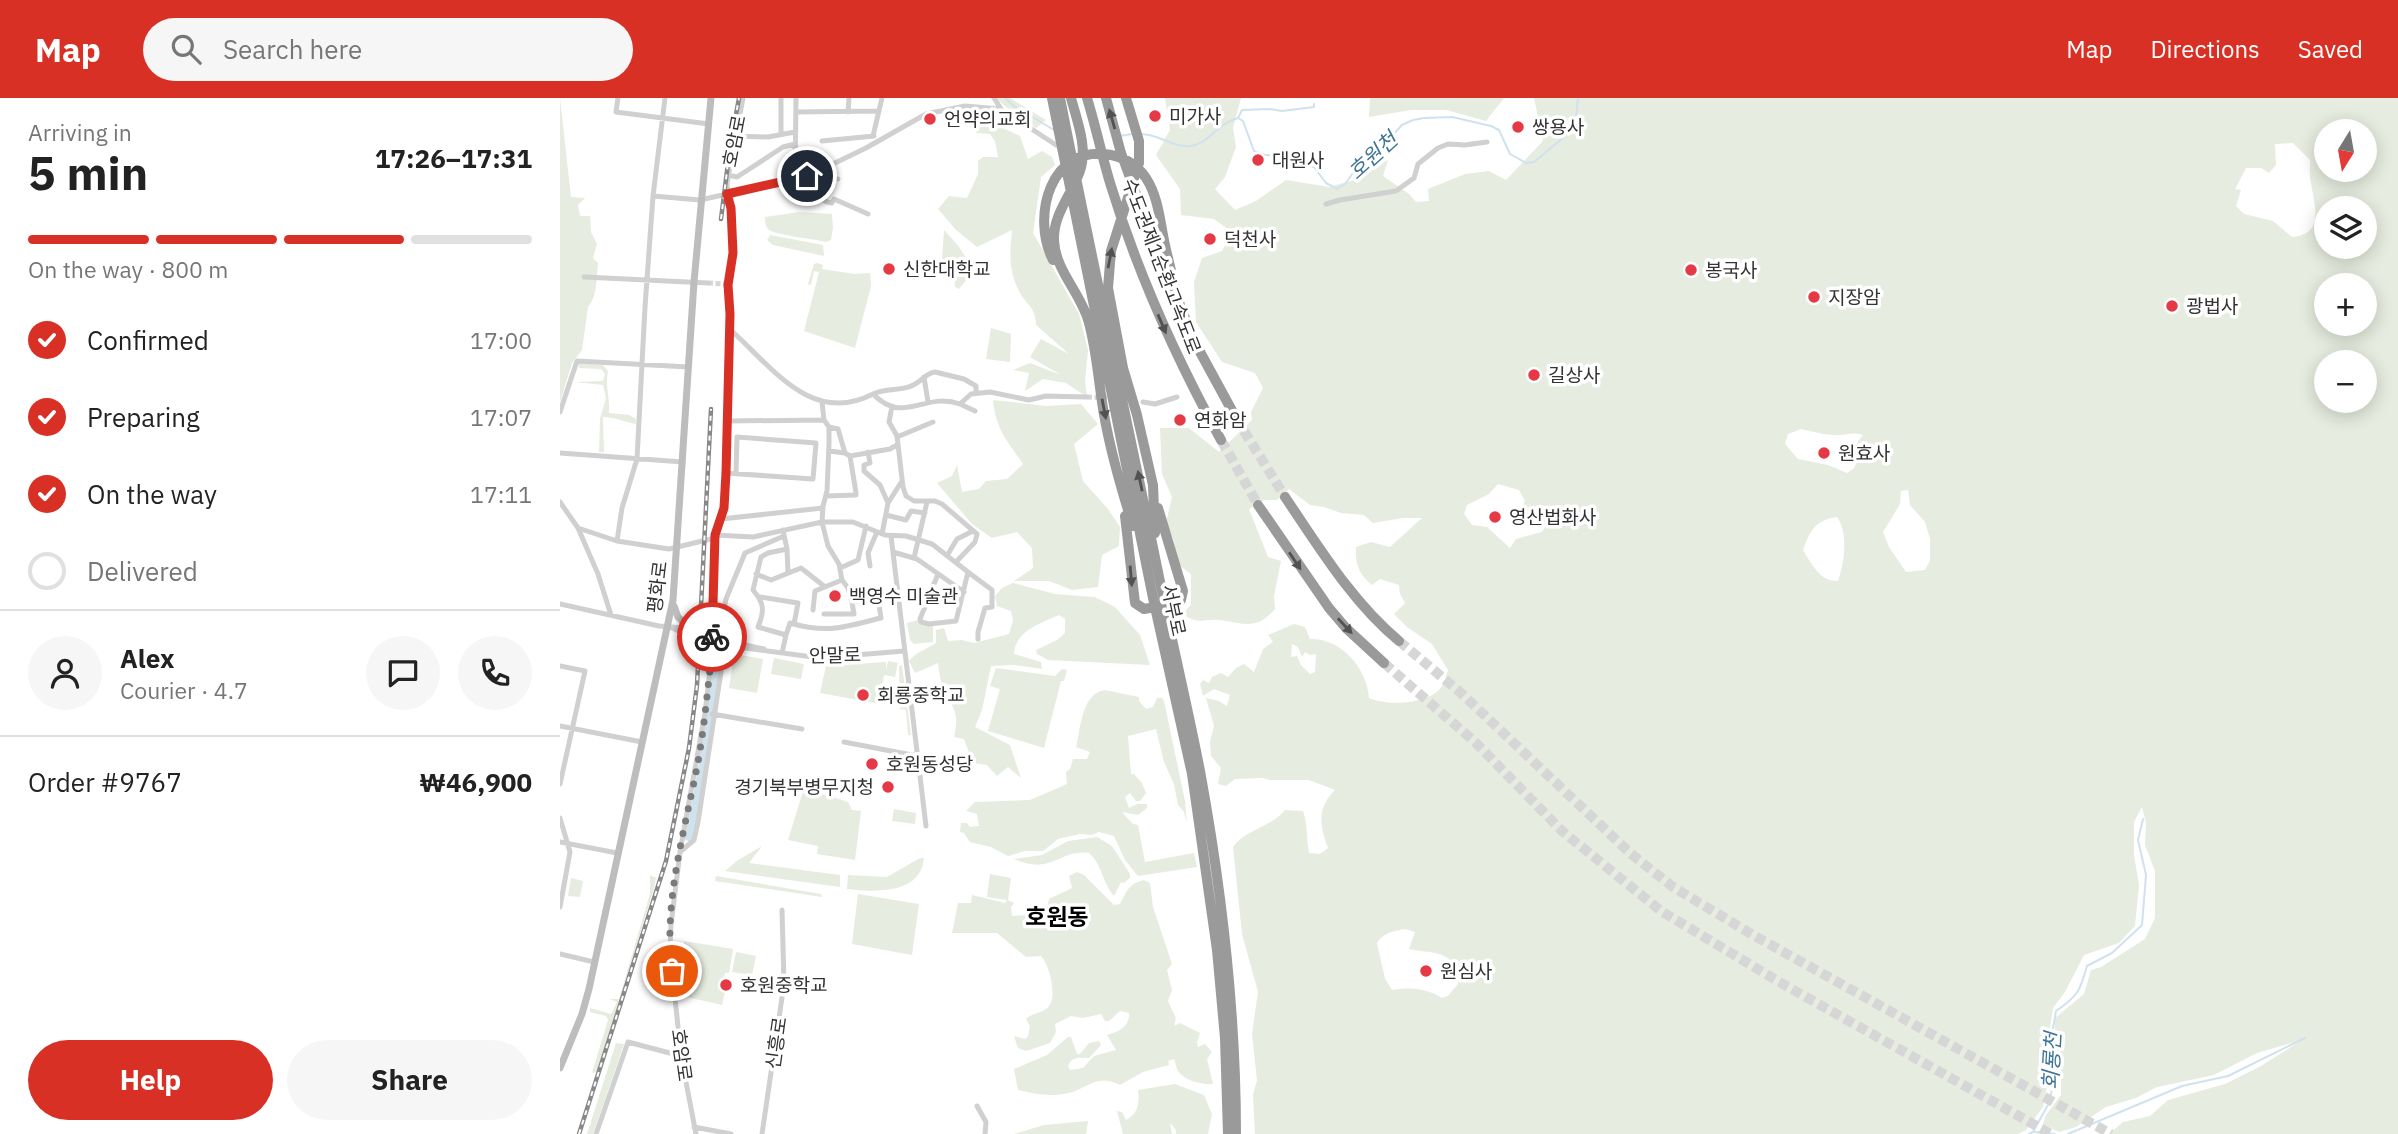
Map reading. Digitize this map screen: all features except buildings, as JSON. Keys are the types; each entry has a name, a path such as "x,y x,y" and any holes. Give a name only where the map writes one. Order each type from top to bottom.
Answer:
{"highway":[{"name":"서부로","path":"1052,98 1157,565 1158,597"},
{"name":"서부로","path":"1060,98 1071,175 1147,562 1158,597 1200,772 1221,909 1233,1037 1236,1134"},
{"path":"1071,98 1083,151 1080,169 1055,228 1055,246 1060,263 1089,323 1128,537 1134,600 1139,608 1144,609 1176,603 1183,595 1123,368 1108,295 1109,267 1116,236 1139,163 1139,141 1126,98"},
{"name":"수도권제1순환고속도로","path":"1106,98 1121,152 1182,313 1236,418"},
{"name":"수도권제1순환고속도로","path":"1087,101 1110,184 1136,260 1177,358 1221,439"},
{"path":"1076,293 1048,248 1044,222 1046,200 1056,177 1074,160 1099,154 1124,159 1139,170 1152,188 1162,255"},
{"path":"1119,485 1137,543 1147,562"},
{"path":"1153,485 1157,565"},
{"path":"1285,497 1371,615 1399,641"},
{"path":"1258,505 1311,584 1346,628 1384,663"},
{"name":"서부로","path":"1175,675 1213,911 1224,1026 1227,1134"}],"main road":[{"name":"평화로","path":"561,1065 582,1014 673,600 700,200 711,98"},
{"path":"673,600 676,614 691,630"}],"street":[{"path":"618,98 616,112 709,124"},
{"path":"617,541 622,508 637,459 653,196 665,98"},
{"name":"호암로","path":"695,1130 681,1056 670,949 674,888 698,760 714,640 715,536 724,508 726,473 730,332 727,284 733,253 731,208 727,194 728,175 743,98"},
{"path":"781,98 781,134"},
{"path":"796,98 795,179 798,186 827,202 832,203 834,199 868,214"},
{"path":"848,112 849,98"},
{"path":"873,139 882,98"},
{"path":"994,98 1001,109 1056,145"},
{"path":"653,196 700,200 795,179 807,176 873,139 926,114 965,106 1001,109"},
{"path":"796,112 879,111"},
{"path":"734,136 762,137 795,132"},
{"path":"822,141 873,139"},
{"path":"1326,204 1396,191 1414,178 1418,164 1438,148 1448,144 1488,142"},
{"path":"728,175 737,177 783,147 795,144"},
{"path":"807,176 838,179"},
{"path":"584,277 708,283"},
{"path":"730,332 797,391 822,402 848,403 884,389 908,388 930,372 964,379 974,384 976,393"},
{"path":"560,412 577,361 688,367"},
{"path":"924,377 928,402"},
{"path":"960,404 971,394 990,391 1029,400 1046,396 1087,397"},
{"path":"873,394 902,410 941,400 975,411"},
{"path":"1143,402 1156,404 1177,397"},
{"path":"822,402 824,420 829,427 822,522 828,546 848,588 854,614 824,614"},
{"path":"892,406 889,422 897,437 904,491 910,499 942,504 978,538 957,562"},
{"path":"727,421 824,420"},
{"path":"897,437 933,422"},
{"path":"826,496 856,495 856,484 838,429 829,427"},
{"path":"726,473 736,474 813,479 816,443 737,437 736,474"},
{"path":"829,451 847,454 890,449 897,445"},
{"path":"868,452 870,463 864,465 864,471 880,485 888,503"},
{"path":"560,453 683,462"},
{"path":"870,566 867,553 880,533 888,503 902,481"},
{"path":"560,502 578,528 598,574 611,615"},
{"path":"914,558 927,502"},
{"path":"721,519 822,508"},
{"path":"886,515 906,520 911,511 925,513"},
{"path":"578,528 617,541 669,549 715,536 752,537 784,533 822,522 853,522 891,536 920,540 937,546 992,590 992,607 985,608 978,639"},
{"path":"840,568 858,561 866,526"},
{"path":"948,554 957,540 973,531"},
{"path":"784,533 788,573"},
{"path":"714,640 726,599 745,553 784,533"},
{"path":"891,536 926,826"},
{"path":"787,549 761,557 753,590 760,597 798,603 794,624"},
{"path":"893,552 914,558 964,592"},
{"path":"757,574 772,579 801,568 824,586"},
{"path":"938,574 922,612 921,622 929,624 956,621 968,572"},
{"path":"813,610 815,591 842,580"},
{"path":"760,597 762,617 758,627 786,635"},
{"path":"782,653 790,623 815,630 830,630 881,618 878,598 852,602"},
{"name":"안말로","path":"560,604 691,630 725,646 820,659 904,651"},
{"name":"안말로","path":"667,626 714,640 767,650"},
{"path":"680,852 694,840 725,646"},
{"path":"560,666 585,671 560,784"},
{"path":"705,713 802,729"},
{"path":"560,726 642,742"},
{"path":"844,743 917,756"},
{"path":"698,760 708,762"},
{"path":"560,817 569,844 570,861 560,907"},
{"path":"560,842 617,853"},
{"name":"신흥로","path":"762,1134 784,984 782,909"},
{"path":"560,954 594,961"},
{"path":"596,1134 628,1042 681,1056"},
{"path":"977,1106 986,1122 985,1134"},
{"path":"695,1130 731,1134"}],"shaded area":[{"path":"560,98 571,197 585,198 578,205 580,216 590,216 591,232 597,244 593,258 598,263 595,292 588,307 582,350 572,363 560,402"},
{"path":"996,98 1010,98 1046,120 1036,128"},
{"path":"1165,98 1241,98 1233,128 1236,147 1225,177 1215,189 1235,210 1256,201 1286,180 1329,187 1354,180 1388,160 1383,176 1416,202 1429,201 1428,189 1465,174 1489,171 1506,180 1543,141 1534,98 2398,98 2398,1134 2109,1134 2123,1122 2150,1116 2168,1100 2225,1084 2261,1066 2302,1040 2257,1053 2214,1075 2157,1087 2136,1098 2106,1107 2076,1127 2059,1132 2043,1124 2046,1115 2061,1095 2061,1062 2055,1049 2055,1018 2084,994 2091,970 2101,967 2145,939 2155,918 2155,871 2145,845 2146,823 2142,807 2134,822 2134,855 2139,885 2135,926 2119,943 2084,955 2065,992 2053,1008 2045,1058 2048,1081 2043,1107 2026,1130 2018,1134 1255,1134 1253,1095 1257,1080 1252,1034 1258,992 1242,934 1233,847 1244,836 1272,821 1285,810 1303,811 1309,853 1320,854 1328,848 1323,832 1322,811 1335,790 1309,780 1235,779 1226,786 1218,784 1221,768 1211,756 1210,742 1214,726 1206,698 1227,706 1230,695 1214,689 1203,696 1200,684 1203,680 1209,683 1212,677 1221,673 1228,677 1244,664 1254,672 1263,649 1273,642 1268,635 1294,624 1305,627 1310,639 1321,640 1342,649 1358,666 1369,698 1377,701 1397,703 1428,697 1442,686 1448,670 1432,644 1407,627 1394,614 1405,603 1399,585 1380,579 1372,585 1361,573 1356,559 1356,547 1371,542 1390,547 1422,518 1373,523 1364,515 1341,513 1310,505 1289,489 1277,500 1264,500 1249,509 1268,557 1281,561 1274,596 1275,609 1262,620 1249,624 1219,620 1197,621 1182,614 1191,605 1191,574 1176,563 1174,541 1166,523 1172,497 1162,474 1160,428 1189,428 1219,452 1252,420 1251,412 1263,388 1255,373 1222,362 1196,322 1194,282 1202,258 1222,251 1232,232 1214,219 1181,215 1180,189 1156,155 1170,130","holes":["2293,143 2310,160 2314,203 2314,196 2377,196 2377,259 2314,259 2314,224 2303,235 2292,237 2273,221 2244,214 2236,206 2241,190 2235,189 2246,168 2261,168 2269,173 2276,165 2275,144","1801,429 1831,435 1863,435 1853,448 1858,459 1854,468 1847,473 1828,465 1798,459 1785,444 1788,434","1498,484 1519,490 1525,501 1521,510 1526,522 1533,527 1549,521 1542,532 1516,539 1510,548 1487,527 1472,525 1464,514 1467,505 1489,494","1908,490 1910,505 1925,522 1930,539 1930,561 1925,570 1906,572 1889,547 1883,532 1900,504 1901,491","1837,517 1841,524 1844,549 1838,581 1821,575 1803,550 1811,532 1823,521","1292,644 1298,647 1302,657 1305,652 1316,654 1315,672 1310,674 1297,656 1291,657","1405,929 1415,932 1409,949 1443,955 1460,970 1458,984 1448,996 1442,998 1418,989 1392,990 1385,979 1377,943 1385,935"]},
{"path":"1370,98 1504,98 1486,121 1446,110 1411,110 1369,117"},
{"path":"955,114 989,122 1020,136 1028,159 1042,151 1052,157 1055,165 1041,177 1033,233 1079,314 1088,350 1085,381 1087,397 1066,383 1043,379 1025,391 1029,373 1013,370 1030,363 1061,375 1030,357 1041,339 1069,354 1036,325 1032,310 1015,283 1010,253 1012,230 977,247 956,230 938,209 949,196 967,198 978,174 978,161 983,157 998,157 995,141 990,134 977,133 968,125 950,121"},
{"path":"799,212 832,214 831,240 826,242 786,235 771,231 766,226 765,217"},
{"path":"944,230 954,240 968,264 968,278 959,289 955,287 954,272 942,260"},
{"path":"770,235 823,245 824,256 773,245 767,240"},
{"path":"814,264 823,265 822,269 855,274 870,273 871,286 855,348 804,331 819,272 814,271 811,285 808,284"},
{"path":"991,328 1011,334 1010,362 986,359"},
{"path":"578,363 603,365 608,371 609,413 629,415 636,419 636,424 603,417 604,452 599,452 600,419 606,398 603,385 575,382 603,381 605,374 601,369 579,368"},
{"path":"993,400 1046,406 1081,404 1098,424 1074,444 1083,481 1120,527 1119,546 1102,555 1098,587 1072,590 1049,581 1014,581 1033,568 1032,548 1017,532 992,538 972,524 937,483 952,476 957,465 962,492 979,489 986,481 1007,479 1023,464 1000,427"},
{"path":"1013,583 1055,594 1095,597 1115,607 1140,635 1150,665 1048,660 1037,654 1036,650 1065,633 1065,619 1059,615 1024,634 1015,646 1014,654 1041,662 1042,669 1014,665 991,666 982,710 975,727 1010,745 1021,778 1008,767 997,776 987,765 973,763 964,739 954,737 955,713 942,686 938,663 915,673 909,661 936,643 936,630 944,628 948,641 974,643 1009,634 1013,621 1011,611 997,606 995,596 1002,588"},
{"path":"918,620 923,625 933,626 933,642 914,644 910,640 907,623"},
{"path":"734,654 763,659 757,693 729,688"},
{"path":"774,658 804,664 801,679 771,674"},
{"path":"888,661 898,663 895,677 884,675 880,704 820,693 826,666 886,662 886,670"},
{"path":"902,665 911,735 908,735 906,710 900,709 899,666"},
{"path":"996,668 1055,676 1062,669 1067,670 1064,681 1061,681 1044,748 988,731 1000,689 990,686"},
{"path":"1105,690 1139,697 1146,709 1153,707 1157,698 1164,701 1185,801 1187,824 1184,812 1178,805 1156,729 1128,736 1131,774 1142,783 1146,793 1140,801 1136,801 1130,793 1125,797 1129,808 1137,804 1147,804 1147,808 1138,815 1122,812 1133,824 1138,825 1145,862 1194,853 1197,867 1138,876 1125,860 1114,836 1099,832 1058,839 1043,851 1025,851 1008,856 991,847 970,842 964,833 960,832 961,823 967,823 970,827 979,826 977,814 966,811 975,802 1030,800 1067,784 1066,772 1073,759 1087,759 1090,752 1076,747 1083,713 1091,698"},
{"path":"804,788 848,802 852,810 861,811 855,860 817,854 818,846 788,840"},
{"path":"894,809 916,813 915,824 892,821"},
{"path":"1097,837 1112,846 1130,874 1130,878 1124,883 1121,882 1114,896 1089,853 1070,855 1038,865 1014,859 1042,855 1068,841"},
{"path":"762,846 749,863 840,875 840,887 725,871"},
{"path":"924,858 921,870 905,885 870,891 847,889 848,875 887,877"},
{"path":"1077,872 1084,875 1114,905 1120,904 1134,884 1144,880 1150,883 1153,907 1172,964 1167,970 1172,990 1168,1001 1176,1018 1174,1026 1180,1023 1200,1033 1198,1047 1205,1044 1212,1052 1207,1059 1213,1084 1189,1080 1178,1071 1174,1059 1168,1061 1169,1065 1143,1072 1120,1085 1104,1080 1097,1081 1057,1095 1018,1090 1014,1069 1047,1055 1068,1037 1071,1037 1077,1054 1089,1043 1099,1041 1101,1045 1089,1058 1072,1061 1068,1066 1070,1070 1083,1068 1094,1056 1116,1050 1107,1035 1128,1022 1129,1013 1120,1011 1109,1021 1105,1021 1101,1014 1083,1018 1071,1016 1055,1024 1056,1032 1050,1043 1026,1051 1018,1048 1014,1036 1025,1039 1028,1036 1030,1026 1026,1019 1050,1005 1053,991 1047,967 1041,956 1026,957 997,933 952,933 958,903 971,903 972,895 1005,903 1007,900 987,897 990,874 1011,878 1008,900 1014,903 1011,907 1012,916 1043,914 1049,899 1072,888 1069,876"},
{"path":"650,875 656,878 654,889 597,1072 592,1073 608,1020 606,1016 590,1012 590,1008 611,1014 617,1002 610,999 619,999 650,894"},
{"path":"716,876 821,894 822,897 715,881"},
{"path":"571,878 583,881 580,897 568,896"},
{"path":"858,894 919,904 912,955 852,944"},
{"path":"684,941 733,949 729,973 725,973 723,981 727,983 722,1005 682,996"},
{"path":"736,952 756,956 752,975 732,972"},
{"path":"616,1043 624,1044 593,1134 587,1134"},
{"path":"1175,1084 1204,1095 1212,1114 1208,1134 1176,1134 1170,1123 1172,1134 1123,1134 1117,1111 1122,1112 1126,1120 1133,1115 1138,1104 1138,1090"},
{"path":"1088,1121 1086,1134 1014,1134 1044,1125"}],"waterway":[{"name":"호원천","path":"1005,98 1054,130"},
{"name":"호원천","path":"1141,134 1190,146 1202,142 1224,124 1238,118 1243,121 1254,151 1314,167 1326,183 1337,189 1402,125 1424,118 1452,117 1491,126 1499,130 1510,154 1526,163 1534,162 1575,128 1578,98"},
{"path":"1238,118 1242,110 1282,111 1314,107 1314,104"},
{"name":"호원천","path":"1120,136 1132,134"},
{"path":"689,837 702,769 716,668"},
{"name":"회룡천","path":"2029,1134 2033,1132 2049,1103 2055,1076 2050,1047 2056,1011 2077,992 2087,966 2112,953 2142,925 2146,875 2138,840 2143,819"},
{"name":"회룡천","path":"2068,1134 2182,1086 2228,1076 2305,1038"},
{"name":"회룡천","path":"2035,1132 2055,1134"}],"tunnel":[{"path":"708,283 726,284"},
{"path":"1087,397 1115,398"},
{"path":"1236,418 1285,497"},
{"path":"1221,440 1258,505"},
{"path":"1399,641 1461,693 1630,853 1673,887 1753,935 2111,1134"},
{"path":"1384,663 1475,742 1562,831 1661,911 1781,983 2051,1134"}],"railway":[{"path":"721,219 739,98"},
{"path":"579,1134 666,861 689,748 697,685 711,409"}],"way so far":[{"path":"672,971 670,949 674,888 698,760 712,637"}],"place":[{"name":"미가사","path":"1155,116"},
{"name":"언약의교회","path":"930,119"},
{"name":"쌍용사","path":"1518,127"},
{"name":"대원사","path":"1258,160"},
{"name":"덕천사","path":"1210,239"},
{"name":"신한대학교","path":"889,269"},
{"name":"봉국사","path":"1691,270"},
{"name":"지장암","path":"1814,297"},
{"name":"광법사","path":"2172,306"},
{"name":"길상사","path":"1534,375"},
{"name":"연화암","path":"1180,420"},
{"name":"원효사","path":"1824,453"},
{"name":"영산법화사","path":"1495,517"},
{"name":"백영수 미술관","path":"835,596"},
{"name":"회룡중학교","path":"863,695"},
{"name":"호원동성당","path":"872,764"},
{"name":"경기북부병무지청","path":"888,787"},
{"name":"원심사","path":"1426,971"},
{"name":"호원중학교","path":"726,985"}],"district":[{"name":"호원동","path":"1057,917"}],"route":[{"path":"712,637 715,535 724,508 726,473 730,332 728,285 733,253 731,208 727,194 807,176"}]}
